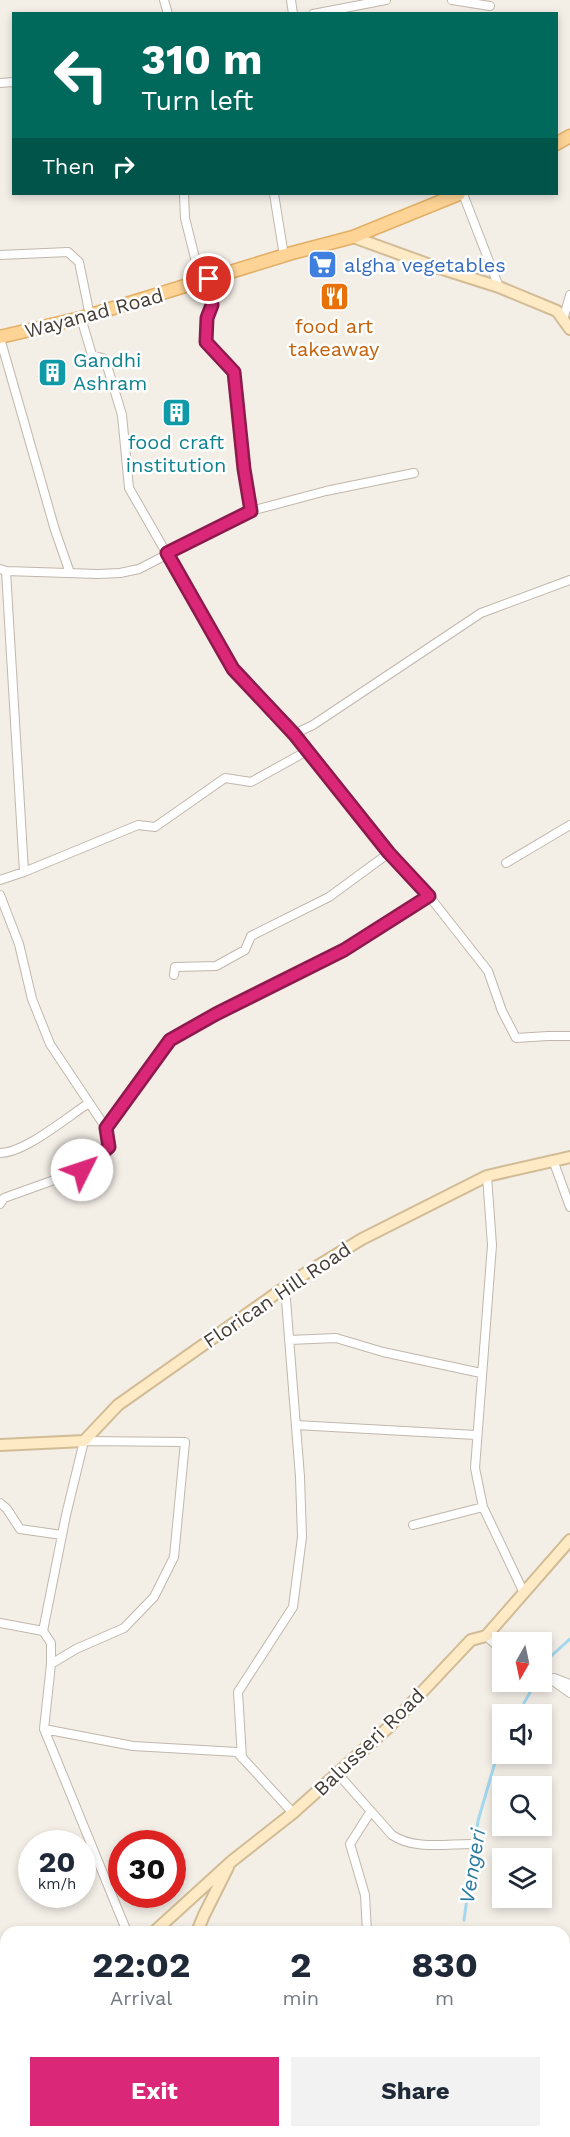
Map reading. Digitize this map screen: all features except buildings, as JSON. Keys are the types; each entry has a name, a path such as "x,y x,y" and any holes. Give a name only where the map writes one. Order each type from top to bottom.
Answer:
{"main road":[{"name":"Wayanad Road","path":"0,338 85,317 353,237 458,195"}],"street":[{"path":"323,12 386,0"},
{"path":"452,0 490,7"},
{"path":"184,195 185,218 212,305 207,318 206,342 234,372 244,469 251,511"},
{"path":"274,195 284,256"},
{"path":"461,195 500,287"},
{"path":"353,237 500,287 556,311 566,324"},
{"path":"0,255 68,252 79,262 92,355 105,359 122,415 129,488 233,669 294,734 389,853 429,896 488,971 502,1011 516,1038 548,1035 570,1036"},
{"path":"566,324 570,295"},
{"path":"0,338 55,530 70,573"},
{"path":"24,872 3,570 120,573 139,569 251,511 326,490 414,473"},
{"path":"294,734 313,725 481,613 570,580"},
{"path":"0,880 138,825 155,828 225,778 251,782 307,750"},
{"path":"506,863 570,825"},
{"path":"174,975 175,967 216,966 245,950 251,936 329,897 389,853"},
{"path":"0,895 19,944 32,999 50,1044 106,1128 109,1147 82,1170 4,1198 0,1204"},
{"path":"106,1128 170,1040 216,1014 344,950 429,896"},
{"path":"0,1153 9,1153 22,1148 89,1103"},
{"name":"Florican Hill Road","path":"84,1441 118,1405 285,1287 362,1239 486,1176 570,1157"},
{"path":"554,1160 570,1207"},
{"path":"486,1176 492,1245 475,1468 483,1507 524,1593"},
{"path":"242,1758 238,1692 293,1607 302,1537 285,1287"},
{"path":"289,1340 336,1338 384,1352 481,1373"},
{"path":"296,1425 476,1435"},
{"path":"84,1441 43,1630 51,1643 44,1729 125,1926"},
{"path":"0,1445 84,1441 185,1442 174,1557 154,1597 124,1628 76,1649 51,1664"},
{"path":"0,1503 7,1509 20,1529 62,1535"},
{"path":"413,1525 483,1507"},
{"name":"Balusseri Road","path":"161,1926 232,1861 338,1774 390,1726 471,1640 486,1636 570,1540"},
{"path":"0,1623 43,1630"},
{"path":"486,1636 492,1641"},
{"path":"552,1678 570,1684"},
{"path":"552,1681 570,1693"},
{"path":"44,1729 133,1746 237,1752 293,1813"},
{"path":"338,1774 392,1835 401,1841 416,1844 472,1844"},
{"path":"366,1926 365,1895 350,1844 371,1812"},
{"path":"199,1926 232,1861"}],"waterway":[{"name":"Vengeri","path":"552,1655 570,1639"},
{"path":"524,1703 530,1692"},
{"name":"Vengeri","path":"464,1920 478,1821 495,1764"}],"place":[{"name":"algha vegetables","path":"323,265"},
{"name":"food art takeaway","path":"334,296"},
{"name":"Gandhi Ashram","path":"52,372"},
{"name":"food craft institution","path":"176,412"}],"route":[{"path":"82,1170 109,1147 106,1128 170,1040 216,1014 344,950 429,896 389,853 294,734 233,669 167,553 251,511 244,469 234,372 206,342 207,318 212,305 209,279"}]}
